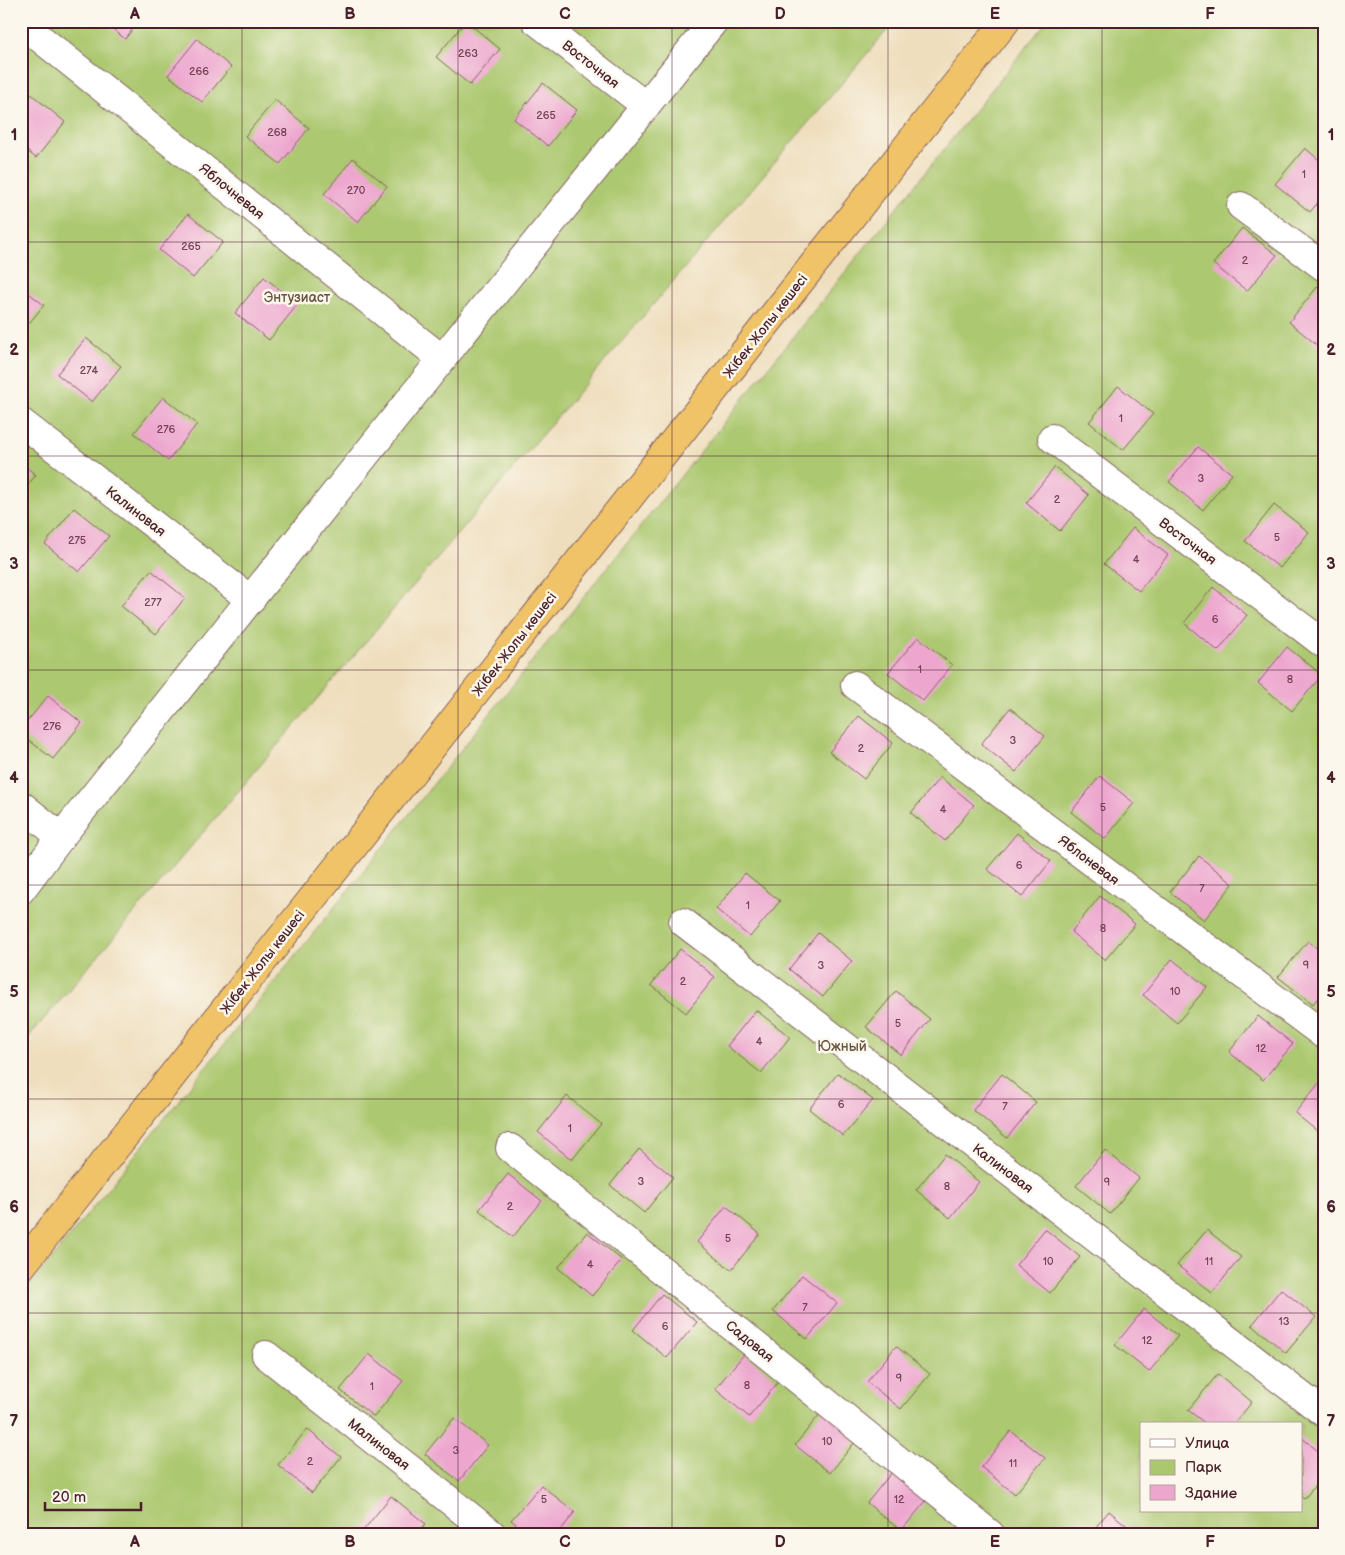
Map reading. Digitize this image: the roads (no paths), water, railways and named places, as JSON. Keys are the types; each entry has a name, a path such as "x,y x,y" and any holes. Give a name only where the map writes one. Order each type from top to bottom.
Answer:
{"highway":[{"name":"Жібек Жолы көшесі","path":"21,1267 1006,21"}],"street":[{"name":"Восточная","path":"536,21 646,106"},
{"path":"21,890 61,837 442,358 714,21"},
{"name":"Яблочневая","path":"21,23 442,358"},
{"path":"1241,206 1324,267"},
{"name":"Калиновая","path":"21,422 251,600"},
{"name":"Восточная","path":"1052,438 1324,644"},
{"name":"Яблоневая","path":"855,685 1324,1035"},
{"path":"21,805 61,837"},
{"name":"Калиновая","path":"683,922 1324,1413"},
{"name":"Садовая","path":"510,1148 990,1534"},
{"name":"Малиновая","path":"266,1355 492,1534"}],"park label":[{"name":"Энтузиаст","path":"297,297"},
{"name":"Южный","path":"842,1046"}]}
